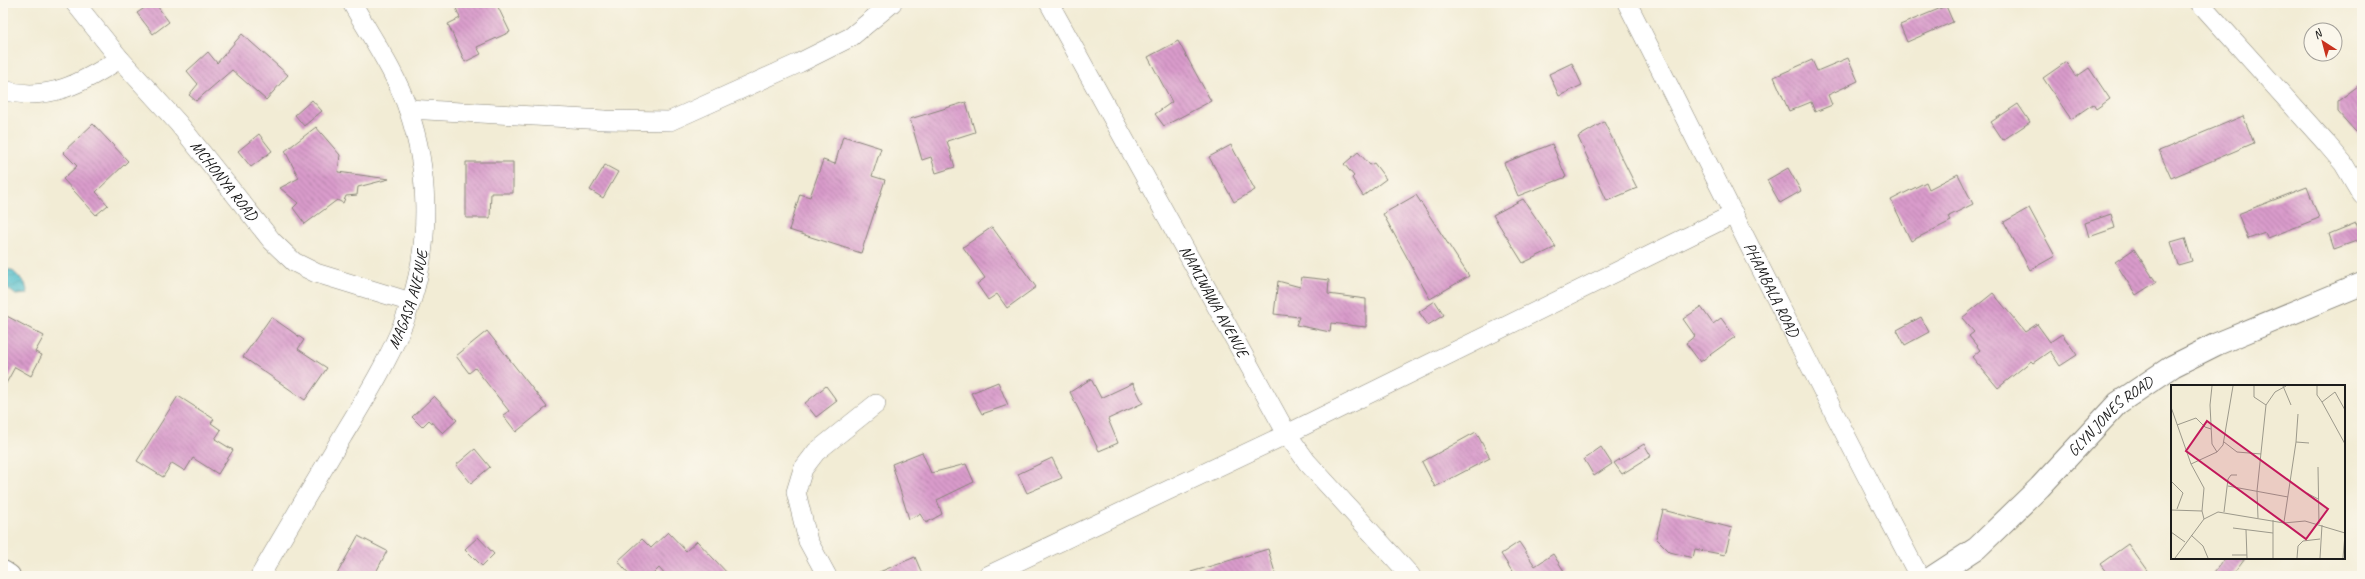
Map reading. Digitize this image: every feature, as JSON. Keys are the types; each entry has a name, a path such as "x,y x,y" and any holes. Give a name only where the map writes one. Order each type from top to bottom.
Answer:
{"street":[{"name":"MCHONYA ROAD","path":"75,3 120,59 178,123 272,242 294,262 316,273 411,302"},
{"name":"MAGASA AVENUE","path":"260,576 372,386 411,302 421,261 425,192 421,153 408,109 397,80 352,3"},
{"path":"408,109 605,120 670,121 799,63 851,37 892,3"},
{"name":"NAMIWAWA AVENUE","path":"1050,3 1287,434 1307,462 1411,576"},
{"name":"PHAMBALA ROAD","path":"1626,3 1734,214 1826,401 1919,576"},
{"path":"2200,3 2343,163 2362,194"},
{"path":"3,90 16,94 50,94 96,75 120,59"},
{"path":"987,576 1287,434 1734,214"},
{"name":"GLYN JONES ROAD","path":"1934,576 1977,548 2040,486 2118,403 2173,366 2211,347 2362,284"},
{"path":"827,576 808,541 796,492 803,469 816,452 876,404"},
{"path":"3,572 9,576"}],"water":[{"path":"3,270 12,270 25,283 28,294 16,295 3,285"}],"building":[{"path":"152,3 155,3 169,22 153,34 137,13"},
{"path":"454,3 496,3 510,32 477,47 481,54 465,62 448,24 460,18"},
{"path":"1946,6 1953,22 1907,42 1900,25"},
{"path":"242,34 288,75 266,100 232,70 196,101 189,95 198,84 187,71 208,52 217,63"},
{"path":"1178,41 1211,101 1164,126 1155,114 1172,102 1148,57"},
{"path":"1848,58 1858,81 1828,95 1832,105 1815,112 1811,102 1789,111 1774,77 1812,60 1817,71"},
{"path":"2066,62 2076,77 2089,68 2110,99 2096,109 2093,104 2071,119 2043,78"},
{"path":"1572,63 1582,85 1559,96 1549,74"},
{"path":"2362,83 2362,139 2338,112 2338,101"},
{"path":"312,100 322,111 304,126 295,115"},
{"path":"966,102 975,132 947,141 955,167 936,173 931,157 922,160 910,119"},
{"path":"2018,104 2030,122 2003,140 1991,122"},
{"path":"2243,116 2254,143 2171,178 2159,151"},
{"path":"1604,122 1637,188 1607,201 1578,137"},
{"path":"93,124 128,161 96,192 108,205 96,215 63,179 77,166 63,152"},
{"path":"316,127 340,155 338,172 389,179 358,187 357,195 346,196 343,203 337,200 305,224 293,208 298,203 280,188 299,178 285,151"},
{"path":"259,134 272,151 251,167 238,151"},
{"path":"843,136 881,148 872,176 885,180 861,253 789,230 800,194 810,197 823,160 835,164"},
{"path":"1552,144 1566,177 1518,196 1504,163"},
{"path":"1231,145 1255,190 1234,202 1209,157"},
{"path":"1358,152 1370,165 1374,163 1386,179 1363,196 1352,178 1354,176 1344,164"},
{"path":"466,162 513,162 513,193 491,193 490,218 466,218"},
{"path":"605,165 618,172 603,198 590,190"},
{"path":"1788,168 1801,191 1780,203 1767,180"},
{"path":"1958,174 1973,204 1949,216 1951,221 1911,241 1891,200 1926,182 1929,189"},
{"path":"2307,187 2319,218 2268,238 2265,233 2248,239 2238,214"},
{"path":"1416,195 1469,276 1430,299 1383,214"},
{"path":"1523,199 1556,247 1523,263 1493,215"},
{"path":"2029,208 2055,256 2030,270 2004,222"},
{"path":"2111,214 2115,228 2089,237 2085,223"},
{"path":"2356,223 2362,239 2334,249 2329,234"},
{"path":"992,227 1036,287 1007,308 997,294 988,300 977,284 985,278 963,247"},
{"path":"2185,238 2192,261 2178,265 2171,242"},
{"path":"2134,249 2156,282 2136,295 2115,262"},
{"path":"1302,277 1329,280 1328,294 1366,299 1366,327 1331,323 1330,332 1296,325 1299,317 1274,314 1278,281 1300,287"},
{"path":"1993,293 2025,332 2037,324 2050,342 2062,334 2077,355 2060,366 2050,351 2033,363 2031,361 1998,388 1972,357 1980,350 1969,336 1974,332 1962,318"},
{"path":"1435,301 1444,315 1428,325 1419,312"},
{"path":"1701,307 1713,324 1721,318 1735,337 1700,362 1686,343 1695,336 1683,319"},
{"path":"3,314 44,336 35,352 42,355 31,376 15,367 3,389"},
{"path":"271,317 304,340 298,349 327,368 305,400 243,357"},
{"path":"1921,317 1929,332 1905,345 1897,330"},
{"path":"487,331 547,407 516,432 503,415 509,411 475,368 469,373 456,356"},
{"path":"1091,379 1101,398 1133,383 1143,403 1108,419 1118,443 1099,451 1070,392"},
{"path":"998,382 1008,405 982,414 971,393"},
{"path":"826,386 837,401 816,417 805,403"},
{"path":"178,396 214,419 211,423 221,430 215,439 233,450 218,474 193,458 185,471 172,463 163,477 137,461"},
{"path":"434,396 457,420 443,433 429,420 422,427 412,417"},
{"path":"1476,432 1490,458 1435,487 1422,462"},
{"path":"1644,444 1651,456 1622,474 1614,463"},
{"path":"1601,447 1612,464 1594,476 1584,459"},
{"path":"475,449 490,467 471,483 456,465"},
{"path":"922,452 931,473 966,464 974,482 937,500 942,514 926,523 920,514 909,519 892,464"},
{"path":"1052,458 1062,478 1027,493 1018,474"},
{"path":"1663,510 1732,528 1725,555 1695,549 1693,558 1670,552 1656,538"},
{"path":"668,532 686,551 697,541 730,576 666,576 659,568 651,576 631,576 618,561 642,539 651,548"},
{"path":"358,536 387,551 374,576 336,576"},
{"path":"478,537 494,554 482,566 465,549"},
{"path":"1519,542 1535,566 1553,554 1564,571 1557,576 1515,576 1501,554"},
{"path":"2128,544 2151,576 2109,576 2100,564"},
{"path":"1268,549 1276,576 1192,576 1191,572"},
{"path":"915,557 923,576 870,576"},
{"path":"2224,559 2244,559 2231,576 2211,576"}]}
